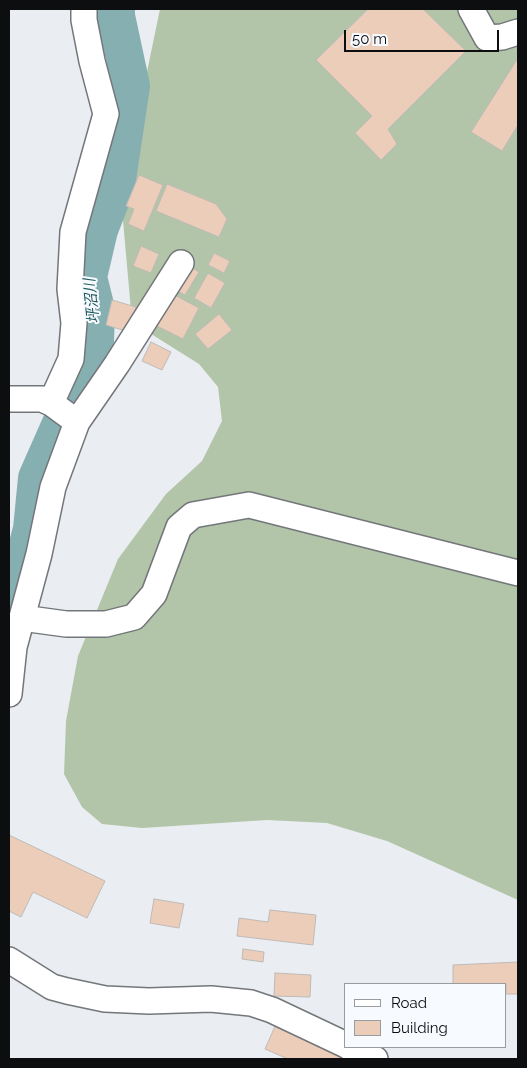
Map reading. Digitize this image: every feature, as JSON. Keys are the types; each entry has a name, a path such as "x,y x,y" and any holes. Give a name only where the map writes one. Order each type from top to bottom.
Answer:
{"street":[{"path":"9,694 14,646 39,554 53,486 64,413 74,323 70,289 73,232 106,114 92,61 84,20 84,9"},
{"path":"471,9 487,38 502,37 518,32"},
{"path":"64,413 117,364 181,263"},
{"path":"9,400 42,399 64,413"},
{"path":"22,618 66,624 106,624 134,617 154,594 179,527 193,515 249,505 518,573"},
{"path":"9,960 52,987 105,999 149,1001 211,999 251,1003 272,1010 344,1045"},
{"path":"351,1048 375,1059"}],"green space":[{"path":"160,9 518,9 518,900 387,841 327,823 267,820 142,828 102,824 82,807 64,774 66,721 78,656 118,559 166,494 202,461 222,421 218,387 199,364 132,322 122,209 136,125"}],"building":[{"path":"368,9 423,9 466,51 388,129 397,144 381,160 355,133 372,116 316,60"},
{"path":"518,58 518,125 502,151 471,132"},
{"path":"139,175 163,185 144,231 128,224 134,209 126,206"},
{"path":"167,184 216,204 227,219 219,237 156,211"},
{"path":"141,246 159,254 151,273 133,266"},
{"path":"214,253 230,261 224,273 208,265"},
{"path":"187,265 199,272 185,295 174,289"},
{"path":"208,273 225,283 211,308 194,298"},
{"path":"171,293 199,308 183,339 155,325"},
{"path":"112,300 136,307 129,332 106,325"},
{"path":"219,314 232,330 208,349 195,334"},
{"path":"151,342 171,352 162,370 142,361"},
{"path":"9,835 105,881 87,918 33,892 21,917 9,911"},
{"path":"154,899 184,904 179,928 150,923"},
{"path":"270,910 316,915 313,945 237,936 239,918 268,922"},
{"path":"243,949 264,952 263,962 242,959"},
{"path":"518,962 518,994 507,994 507,983 453,983 453,965"},
{"path":"275,973 311,975 310,997 274,996"},
{"path":"276,1024 341,1054 338,1059 288,1059 265,1049"}],"waterway":[{"name":"坪沼川","path":"9,616 32,529 37,478 79,383 95,341 96,309 88,277 99,230 116,186 131,86 116,9"}]}
